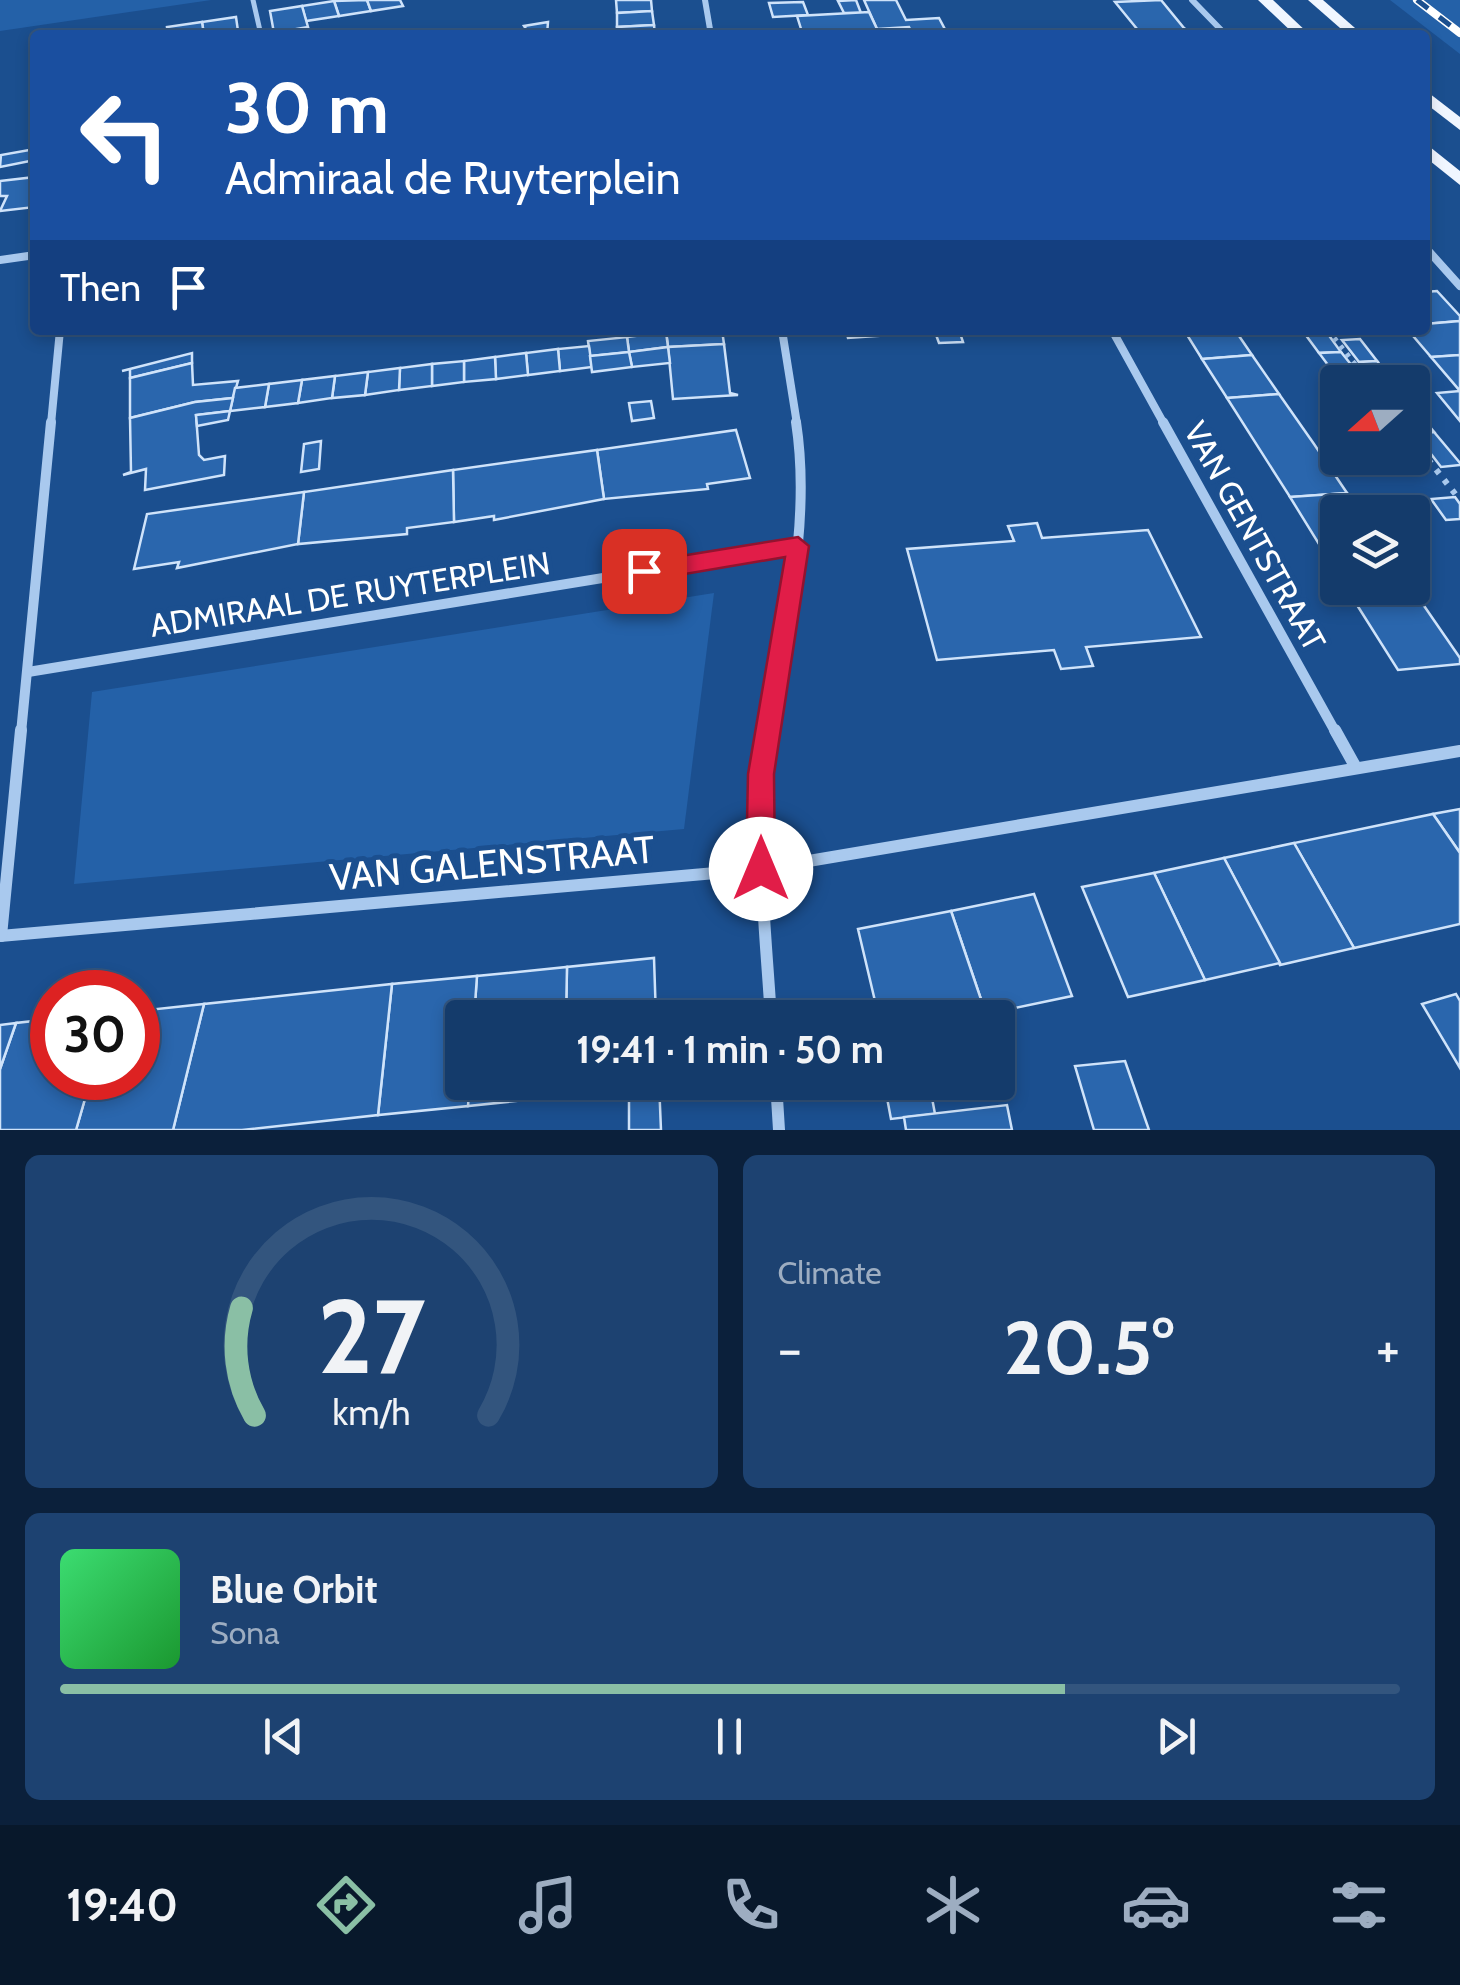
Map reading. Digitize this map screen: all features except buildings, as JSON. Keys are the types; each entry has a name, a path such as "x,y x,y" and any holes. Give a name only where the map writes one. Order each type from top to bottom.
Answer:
{"main road":[{"path":"1265,0 1298,30"},
{"path":"1316,0 1350,30"},
{"path":"1430,99 1460,125"},
{"path":"1430,153 1460,180"}],"street":[{"path":"704,0 710,30"},
{"path":"1192,0 1221,30"},
{"path":"1430,253 1460,286"},
{"path":"0,260 30,256"},
{"path":"0,936 60,335"},
{"path":"771,1000 761,869 761,774 798,546 804,466 783,335"},
{"name":"VAN GENTSTRAAT","path":"1115,335 1355,766"},
{"name":"ADMIRAAL DE RUYTERPLEIN","path":"28,672 798,546"},
{"name":"VAN GALENSTRAAT","path":"0,936 761,869 1460,751"},
{"path":"778,1100 780,1130"}],"lane":[{"path":"253,0 260,30"}],"path":[{"path":"1332,335 1355,365"},
{"path":"1430,462 1460,500"}],"shaded area":[{"path":"0,0 211,0 0,31"},
{"path":"1390,0 1460,0 1460,54"},
{"path":"714,593 684,829 74,884 92,692"}],"railway":[{"path":"1417,0 1460,33"}],"route":[{"path":"644,571 798,546 761,774 761,869"}]}
